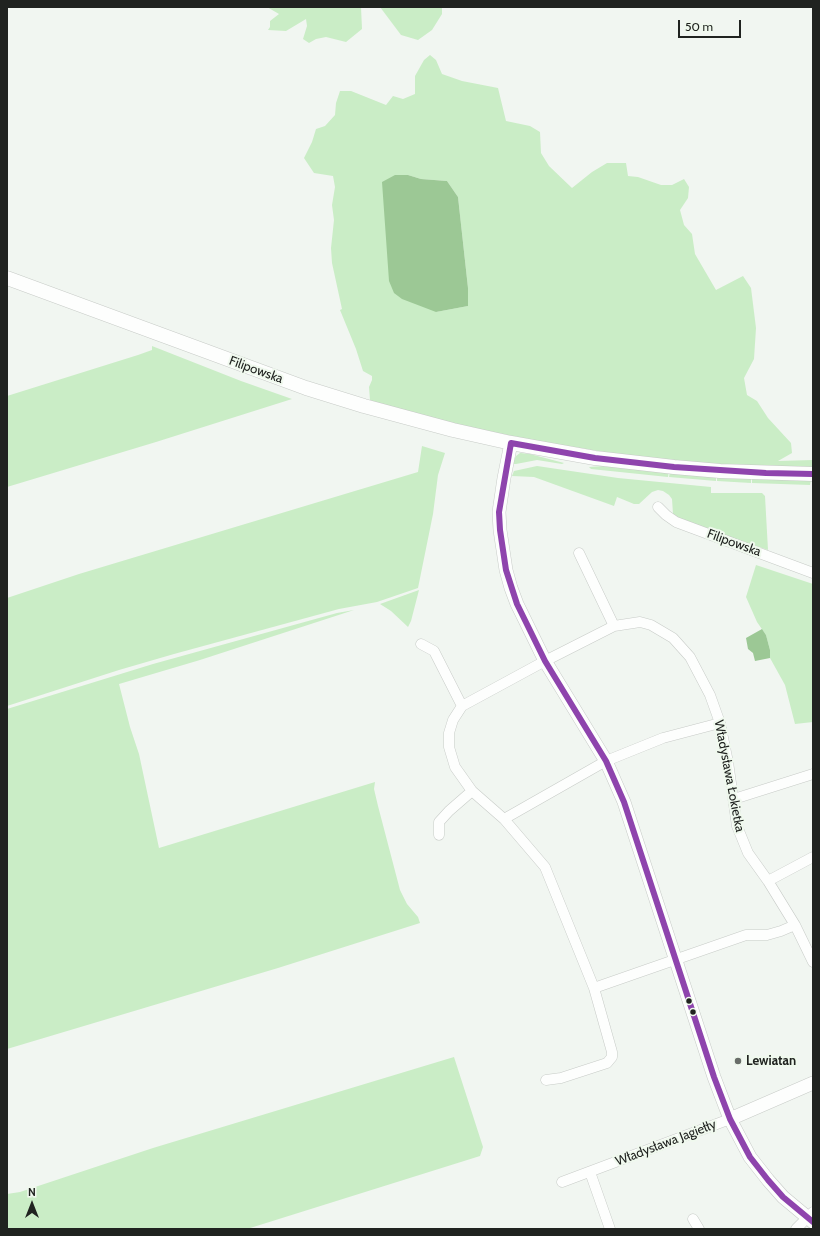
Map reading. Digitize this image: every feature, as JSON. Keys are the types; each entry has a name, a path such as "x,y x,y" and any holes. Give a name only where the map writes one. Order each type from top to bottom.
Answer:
{"main road":[{"name":"Filipowska","path":"7,278 255,370 334,397 435,426 511,443 595,458 674,467 766,473 813,474"}],"street":[{"path":"511,443 499,512 503,550 509,582 517,604 545,661 606,761 624,802 714,1077 730,1119 750,1157 768,1180 783,1198 811,1217 796,1229"},
{"name":"Filipowska","path":"658,507 666,516 676,522 813,573"},
{"path":"579,553 614,626"},
{"name":"Władysława Łokietka","path":"462,706 614,626 640,622 651,624 673,638 690,657 710,695 720,723 734,799 737,826 748,853 768,882 810,950 813,962"},
{"path":"421,644 434,651 462,706 450,726 448,740 455,767 472,791 504,819 545,867 594,988 612,1052 612,1057 607,1063 561,1078 546,1080"},
{"path":"504,819 606,761 663,738 720,723"},
{"path":"734,799 813,774"},
{"path":"439,835 439,822 472,791"},
{"path":"768,882 813,857"},
{"path":"594,988 746,935 767,935 794,925"},
{"name":"Władysława Jagiełły","path":"562,1182 730,1119 813,1083"},
{"path":"590,1172 610,1229"},
{"path":"693,1219 699,1229"}],"shaded area":[{"path":"267,7 361,7 362,29 346,42 326,37 316,39 309,43 303,39 307,26 306,19 286,31 268,30 270,27 270,21 279,14"},
{"path":"380,7 442,7 442,14 432,30 418,40 401,35"},
{"path":"430,55 436,60 442,74 462,81 498,88 506,121 530,126 540,132 541,153 549,166 572,188 592,172 607,163 626,163 628,176 638,177 661,185 672,185 684,179 689,187 688,198 680,210 684,225 692,234 695,254 716,290 743,276 751,288 756,328 754,359 744,378 747,395 757,401 768,418 791,443 792,453 778,461 813,460 813,469 659,461 549,443 476,429 375,404 370,400 369,387 372,376 363,371 356,349 340,310 342,309 332,263 331,248 334,220 332,205 335,187 333,176 314,173 304,158 312,142 316,129 325,126 335,115 336,103 340,91 351,91 386,105 393,96 403,99 415,94 415,76 424,60","holes":["408,175 421,179 447,181 458,197 468,288 468,306 436,312"]},
{"path":"395,175 408,175 421,179 447,181 458,197 468,288 468,306 436,312 402,299 394,293 389,281 382,182"},
{"path":"152,346 241,381 292,399 7,487 7,396 138,355 152,350"},
{"path":"422,446 445,453 438,475 433,514 418,588 377,602 339,609 174,654 7,706 7,598 79,574 418,472"},
{"path":"520,453 530,454 564,463 562,464 537,460 512,464 516,456"},
{"path":"537,466 618,478 711,487 711,493 762,493 765,496 768,550 676,519 673,514 672,499 663,491 658,490 652,492 639,504 634,504 617,497 614,506 534,477 512,476 514,471"},
{"path":"604,466 669,471 668,477 591,469 589,467"},
{"path":"670,471 716,475 716,481 669,477"},
{"path":"717,475 751,478 751,483 717,481"},
{"path":"752,478 811,479 810,485 752,483"},
{"path":"756,565 813,584 813,722 795,724 785,685 770,658 770,650 766,635 757,622 746,597"},
{"path":"419,590 408,627 391,611 380,604"},
{"path":"354,610 200,660 119,684 130,727 139,754 159,848 375,782 374,789 400,890 407,904 418,917 420,923 278,968 7,1049 7,709 153,664 337,613"},
{"path":"762,629 766,635 770,650 770,658 755,661 753,653 748,649 746,638"},
{"path":"454,1057 483,1147 480,1156 247,1229 7,1229 7,1194 20,1192 153,1148"}],"transit line":[{"path":"511,443 499,512 506,570 517,604 545,661 606,761 624,802 714,1077 730,1119 750,1157 768,1180 783,1197 813,1222"},
{"path":"511,443 595,458 674,467 766,473 813,474"}],"place":[{"name":"Lewiatan","path":"738,1061"}]}
